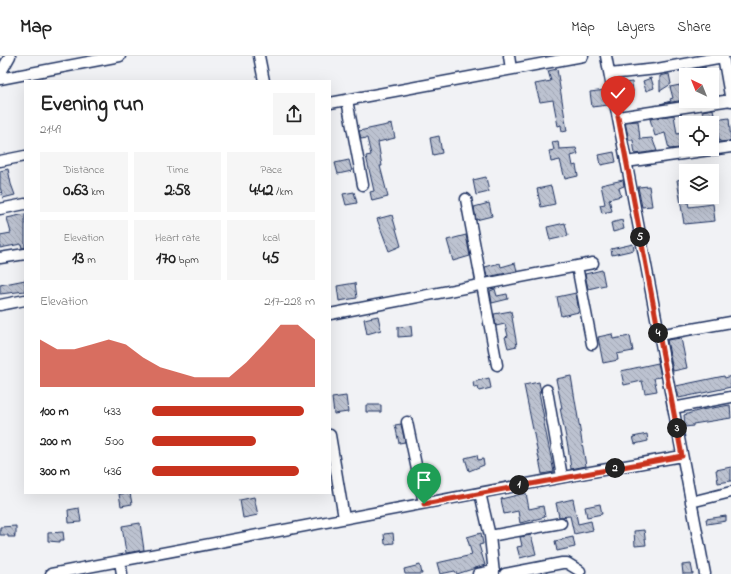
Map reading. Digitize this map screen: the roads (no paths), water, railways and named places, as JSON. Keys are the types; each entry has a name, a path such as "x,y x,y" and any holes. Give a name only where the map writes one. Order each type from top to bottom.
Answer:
{"street":[{"path":"0,74 10,56"},
{"path":"0,79 36,77 80,60 120,56"},
{"path":"259,56 264,80"},
{"path":"509,56 511,69"},
{"path":"331,103 511,69 548,59 583,56"},
{"path":"606,56 705,574"},
{"path":"610,74 657,69 723,56 731,101 618,117"},
{"path":"347,100 363,185"},
{"path":"626,162 731,147"},
{"path":"0,161 24,156"},
{"path":"466,199 496,365"},
{"path":"0,209 24,204"},
{"path":"0,258 24,254"},
{"path":"331,314 593,263"},
{"path":"577,266 592,344"},
{"path":"0,305 24,300"},
{"path":"659,335 731,322"},
{"path":"547,390 562,477"},
{"path":"673,408 731,397"},
{"path":"407,422 424,504"},
{"path":"331,442 344,518"},
{"path":"51,574 72,572 120,561 344,518 682,456"},
{"path":"691,502 731,492"},
{"path":"478,574 494,573 490,536 480,493"},
{"path":"490,536 561,523"},
{"path":"120,561 122,574"},
{"path":"506,574 562,563 567,563 580,571"}]}
